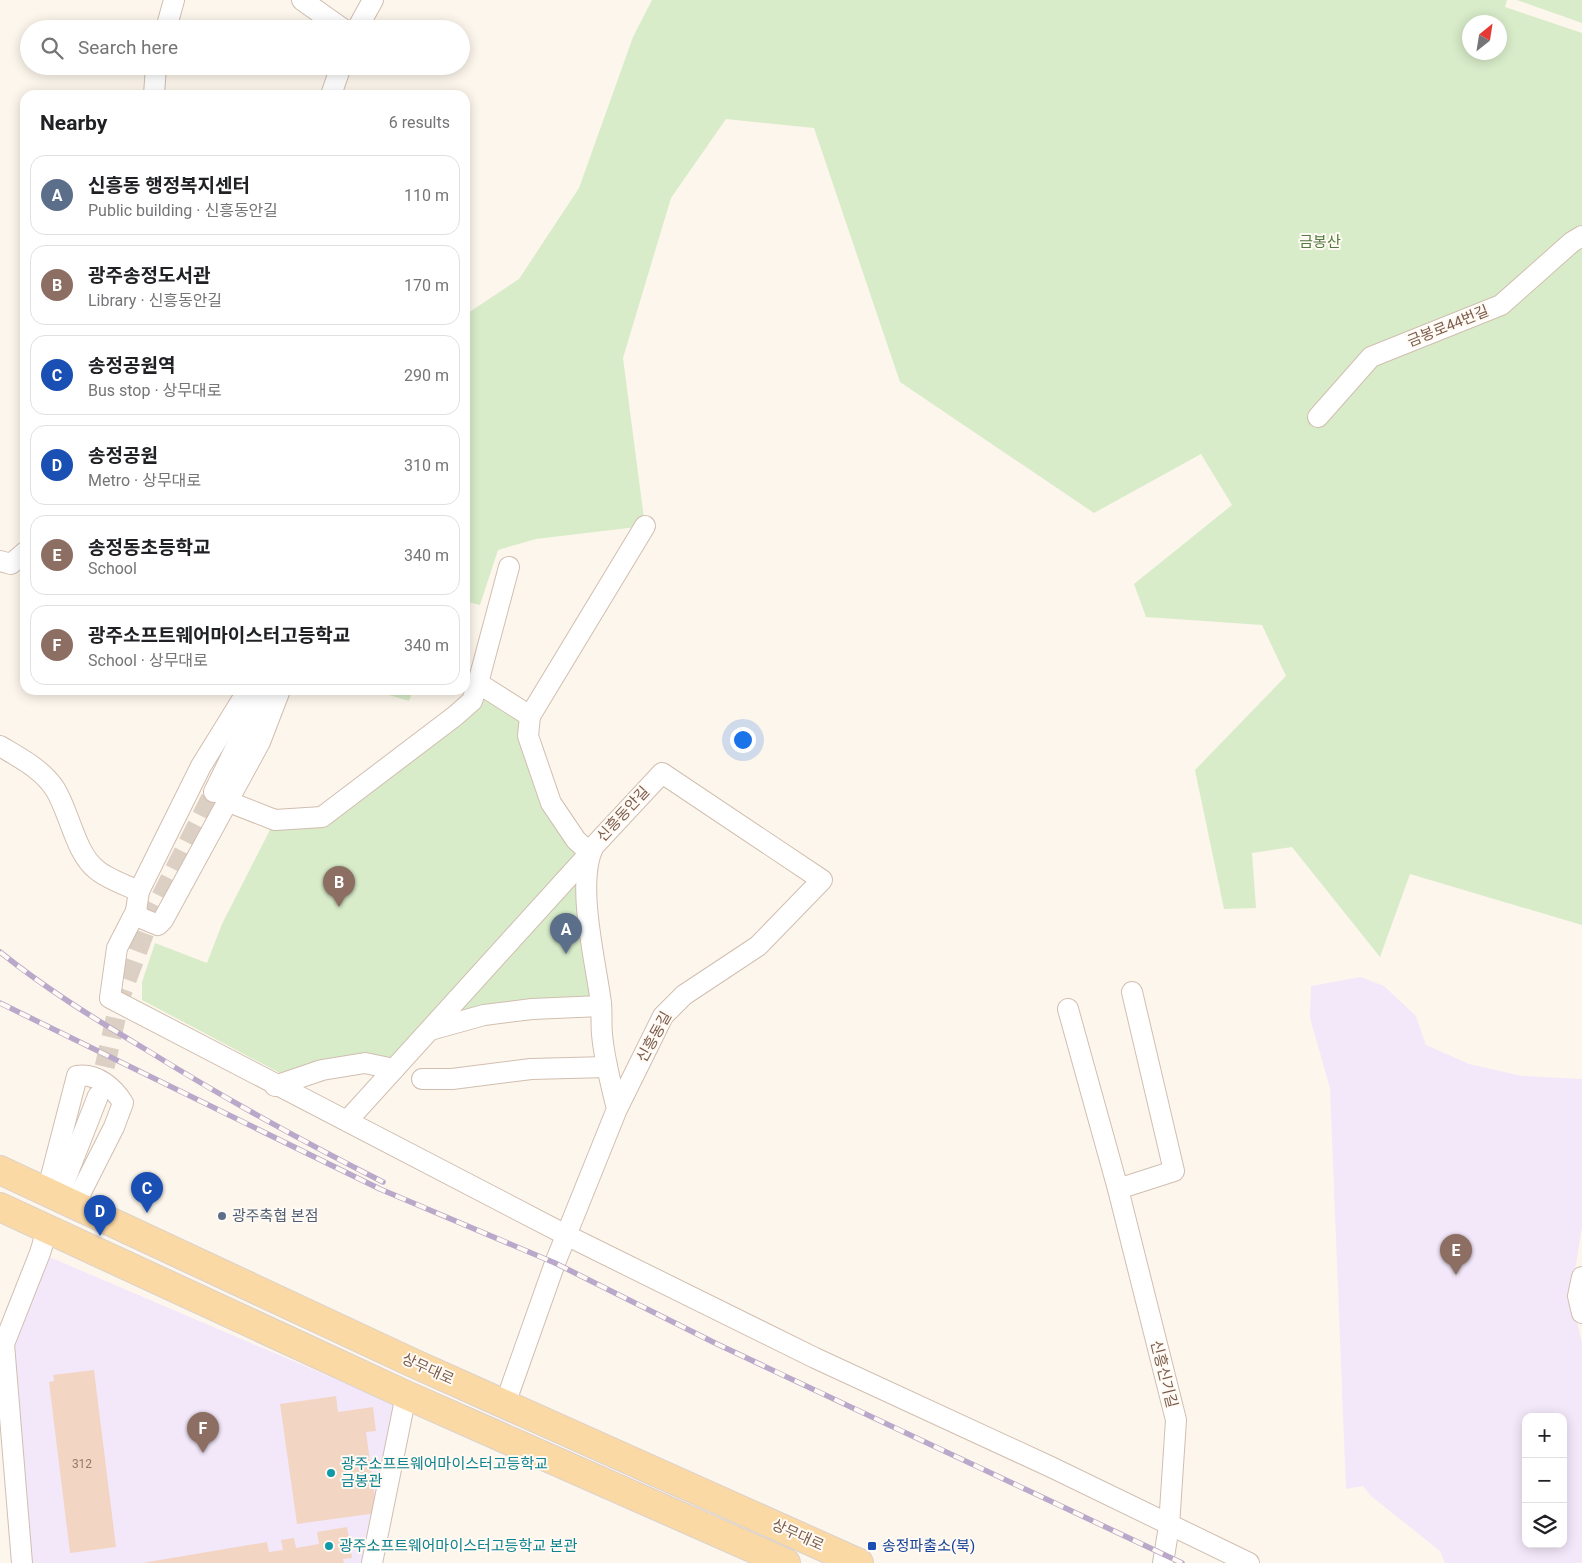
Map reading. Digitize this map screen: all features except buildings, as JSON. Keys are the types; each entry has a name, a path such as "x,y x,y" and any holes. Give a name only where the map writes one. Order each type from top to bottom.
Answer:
{"main road":[{"name":"상무대로","path":"0,1170 505,1404 859,1563"},
{"name":"상무대로","path":"0,1208 406,1395 786,1563"}],"street":[{"path":"168,20 174,0"},
{"path":"302,0 330,20"},
{"path":"362,20 372,0"},
{"path":"154,90 155,75"},
{"path":"333,90 338,75"},
{"name":"금봉로44번길","path":"1318,417 1371,357 1501,305 1572,242 1582,236"},
{"path":"347,1121 590,853 576,840 551,803 528,736 530,716 645,526"},
{"path":"222,797 275,820 322,817 455,716 472,701 509,567"},
{"path":"478,684 530,716"},
{"path":"245,695 201,766 137,901 117,948 110,998 275,1086 347,1121 566,1235 815,1358 1051,1467 1169,1526 1249,1563"},
{"path":"0,746 43,775 54,788 73,826 83,855 97,870 137,901 140,918 158,925 164,920 222,797 262,695"},
{"path":"222,797 260,742 278,695"},
{"name":"신흥동안길","path":"617,1108 607,1067 602,1033 601,1006 586,895 590,853 594,846 662,773"},
{"name":"신흥동길","path":"505,1404 566,1235 617,1108 657,1027 672,1006 710,976 758,946 822,880 662,773"},
{"path":"1118,1189 1174,1170 1132,992"},
{"path":"430,1030 484,1015 532,1009 601,1006"},
{"name":"신흥신기길","path":"1068,1009 1118,1189 1176,1420 1169,1526 1163,1563"},
{"path":"275,1086 322,1070 365,1063 394,1069"},
{"path":"422,1079 452,1079 530,1069 607,1067"},
{"path":"87,1074 114,1089 123,1104 114,1127 60,1198 77,1076 87,1074"},
{"path":"60,1198 98,1096"},
{"path":"22,1563 8,1511 4,1344 40,1253 47,1230"},
{"path":"372,1563 406,1395"}],"shaded area":[{"path":"1361,977 1384,986 1416,1016 1426,1045 1469,1064 1522,1076 1582,1079 1582,1226 1571,1296 1582,1343 1582,1563 1445,1563 1440,1551 1371,1496 1363,1486 1346,1489 1330,1088 1310,1018 1311,986"},
{"path":"40,1253 401,1407 368,1563 22,1563 4,1344"}],"green space":[{"name":"금봉산","path":"652,0 1507,0 1505,7 1582,33 1582,925 1410,874 1380,957 1292,847 1252,853 1256,908 1224,909 1195,770 1286,676 1262,625 1146,617 1134,584 1232,505 1201,454 1094,513 900,382 814,128 726,119 671,198 623,358 645,526 536,539 498,550 480,605 470,602 470,312 519,279 579,188 633,37"},
{"path":"1517,0 1582,0 1582,23"},
{"path":"478,683 530,716 528,736 576,840 601,1006 430,1030 394,1069 293,1080 142,1000 142,982 155,943 207,963 222,924 275,820 322,817 464,695 470,695 470,690"},
{"path":"389,695 411,695 409,701"}],"tunnel":[{"path":"98,1096 121,995 147,925 214,792"}],"railway":[{"path":"0,952 35,979 71,1003 174,1067 262,1118 383,1182"},
{"path":"0,1003 380,1189 555,1263 717,1344 1182,1563"}],"place":[{"name":"광주송정도서관","path":"339,907"},
{"name":"신흥동 행정복지센터","path":"566,954"},
{"name":"송정공원역","path":"147,1213"},
{"name":"광주축협 본점","path":"222,1216"},
{"name":"송정공원","path":"100,1236"},
{"name":"송정동초등학교","path":"1456,1275"},
{"name":"광주소프트웨어마이스터고등학교","path":"203,1453"},
{"name":"광주소프트웨어마이스터고등학교 금봉관","path":"331,1473"},
{"name":"광주소프트웨어마이스터고등학교 본관","path":"329,1546"},
{"name":"송정파출소(북)","path":"872,1546"}]}
